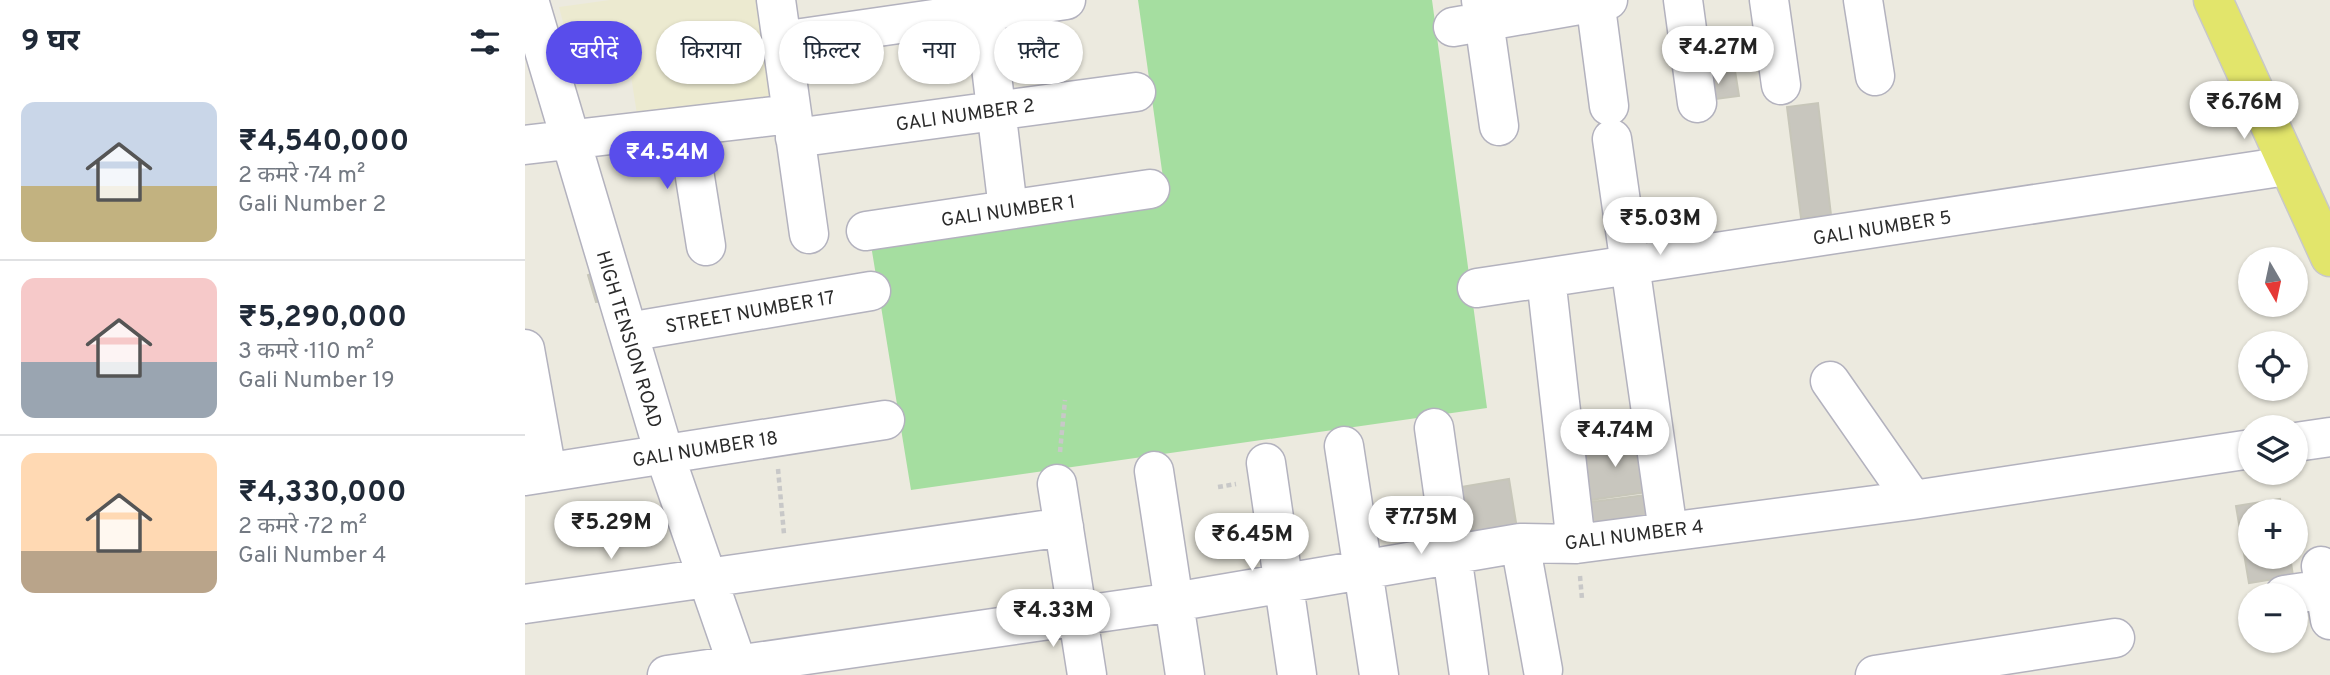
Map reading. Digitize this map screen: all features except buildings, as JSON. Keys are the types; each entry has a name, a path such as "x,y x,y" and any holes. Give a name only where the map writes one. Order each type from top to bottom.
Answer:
{"main road":[{"path":"2213,0 2330,257"}],"street":[{"name":"HIGH TENSION ROAD","path":"529,0 664,453 739,669"},
{"path":"776,0 779,21"},
{"path":"884,23 983,5 1066,0"},
{"path":"1683,0 1697,103"},
{"path":"1769,0 1781,85"},
{"path":"1863,0 1875,76"},
{"path":"1499,126 1473,16 1600,1 1611,123 1668,531"},
{"path":"983,5 1008,209"},
{"path":"788,84 809,234"},
{"name":"GALI NUMBER 2","path":"525,145 687,127 793,126 996,109 1136,92"},
{"path":"687,127 706,246"},
{"name":"GALI NUMBER 5","path":"1477,288 2287,166"},
{"name":"GALI NUMBER 1","path":"866,231 1150,189"},
{"path":"1546,278 1576,544"},
{"name":"STREET NUMBER 17","path":"628,332 871,291"},
{"path":"525,349 536,474"},
{"path":"1830,381 1913,500"},
{"name":"GALI NUMBER 18","path":"536,474 885,420"},
{"path":"1434,428 1469,675"},
{"path":"2308,440 2330,437"},
{"path":"1344,446 1379,675"},
{"name":"GALI NUMBER 4","path":"667,675 739,669 1174,602 1283,581 1520,543 1576,544 1913,500 2238,451"},
{"path":"1266,463 1297,675"},
{"path":"1154,471 1185,675"},
{"path":"1057,484 1087,675"},
{"path":"525,604 1064,527"},
{"path":"1520,543 1543,670"},
{"path":"1875,675 2031,663 2115,638"}],"path":[{"path":"1057,484 1065,400"},
{"path":"776,437 787,566"}],"shaded area":[{"path":"610,0 770,0 779,84 781,84 784,104 638,121 632,84 642,84 642,21 563,21 559,7"}],"green space":[{"path":"1138,0 1432,0 1487,408 911,490 870,239 1166,199"}]}
